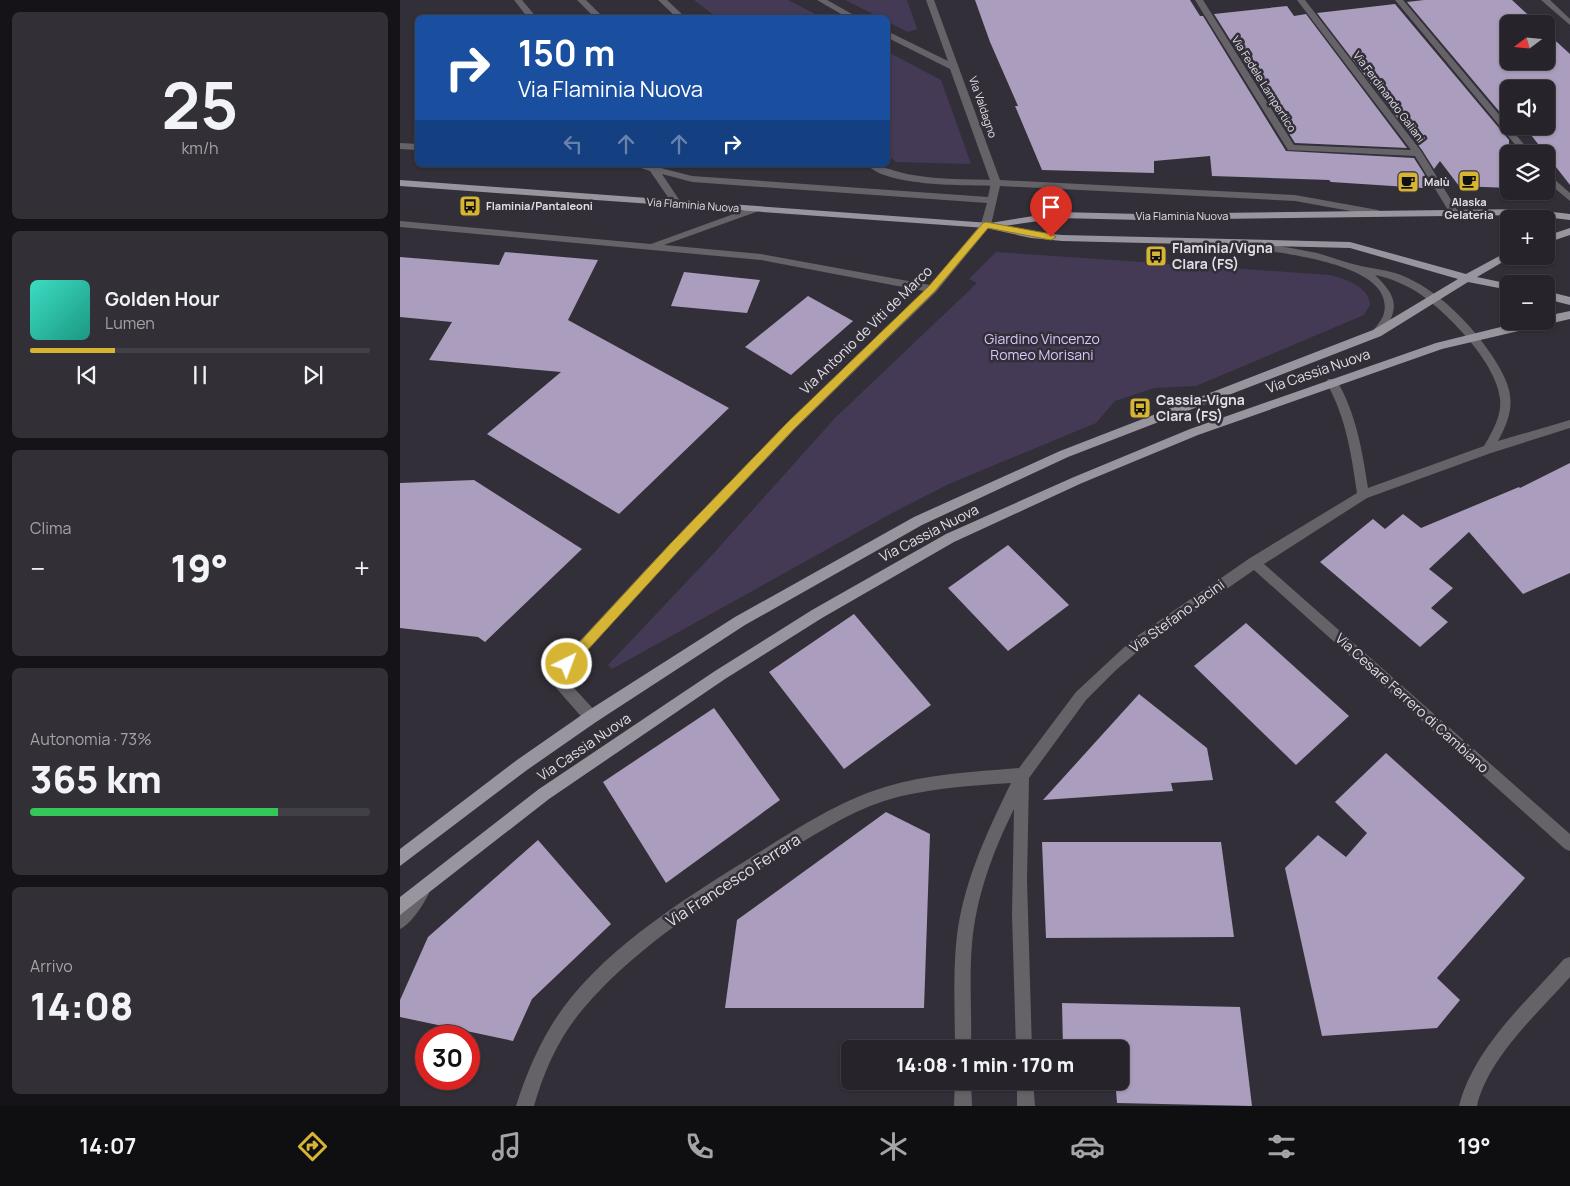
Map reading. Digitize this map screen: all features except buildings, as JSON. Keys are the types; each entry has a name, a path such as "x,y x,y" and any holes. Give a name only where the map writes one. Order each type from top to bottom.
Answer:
{"main road":[{"name":"Via Flaminia Nuova","path":"400,183 753,210 986,225 1031,235 1062,238 1350,245 1467,278 1500,285"},
{"name":"Via Flaminia Nuova","path":"986,225 1053,215 1140,217 1528,212 1570,217"},
{"path":"1555,237 1570,231"},
{"name":"Via Cassia Nuova","path":"400,858 522,765 591,717 740,621 918,521 1064,454 1377,333 1404,319 1467,278 1500,260"},
{"path":"1555,297 1570,300"},
{"path":"1555,318 1570,314"},
{"name":"Via Cassia Nuova","path":"400,907 544,794 602,754 720,675 889,572 950,538 1078,480 1194,432 1332,382 1471,337 1502,330"}],"street":[{"path":"518,0 530,15"},
{"path":"581,0 597,15"},
{"path":"662,0 679,15"},
{"path":"821,0 849,15"},
{"name":"Via Valdagno","path":"930,0 996,183"},
{"name":"Via Fedele Lampertico","path":"1199,0 1291,148 1418,154"},
{"name":"Via Ferdinando Galiani","path":"1301,0 1418,154 1454,212"},
{"path":"1398,0 1520,145"},
{"path":"1545,0 1570,23"},
{"path":"890,36 956,68"},
{"path":"400,146 415,147"},
{"name":"Via Flaminia Nuova","path":"876,167 903,176 996,183 1295,198 1378,213"},
{"path":"652,168 677,204"},
{"name":"Via Flaminia Nuova","path":"652,168 692,180 992,200"},
{"path":"986,225 996,183"},
{"path":"1555,184 1570,198"},
{"path":"651,246 753,210"},
{"path":"400,224 770,258 932,288"},
{"name":"Via Antonio de Viti de Marco","path":"591,717 555,677 656,566 790,426 932,288 986,225"},
{"name":"Via Flaminia Nuova","path":"1233,242 1398,278 1421,289 1471,337"},
{"name":"Via Flaminia Nuova","path":"1358,269 1376,283 1389,302 1389,316 1377,333"},
{"path":"1471,337 1495,366 1502,380 1506,398 1504,419 1488,449"},
{"path":"1332,382 1342,397 1351,422 1364,495"},
{"name":"Via Stefano Jacini","path":"963,1040 964,946 967,924 992,837 1023,775 1081,696 1111,666 1138,643 1254,562 1364,495 1488,449 1570,424"},
{"name":"Via Cesare Ferrero di Cambiano","path":"1254,562 1570,844"},
{"path":"1023,775 1018,859 1024,1040"},
{"name":"Via Francesco Ferrara","path":"525,1106 547,1052 577,1004 630,952 720,886 817,826 877,797 932,784 1023,775"},
{"path":"400,921 427,885"},
{"path":"1468,1106 1474,1082 1486,1062 1570,965"},
{"path":"963,1090 963,1106"},
{"path":"1025,1090 1026,1106"}],"green space":[{"path":"694,0 788,0 817,15 713,15"},
{"path":"845,0 907,0 917,29 908,32 890,23 890,15 875,15"},
{"path":"890,53 941,80 971,164 896,162 890,157"},
{"name":"Giardino Vincenzo Romeo Morisani","path":"996,252 1330,275 1349,281 1361,288 1369,298 1370,305 1364,315 1196,386 1154,388 1115,401 1096,423 949,484 894,512 612,669 608,665 713,554 835,418 977,283 969,279"}],"place":[{"name":"Alaska Gelateria","path":"1469,181"},
{"name":"Malù","path":"1408,182"},
{"name":"Flaminia/Pantaleoni","path":"470,206"},
{"name":"Flaminia/Vigna Clara (FS)","path":"1156,256"},
{"name":"Cassia-Vigna Clara (FS)","path":"1140,408"}],"route":[{"path":"567,664 676,545 790,426 917,304 956,262 986,225 1020,233 1051,237"}]}
